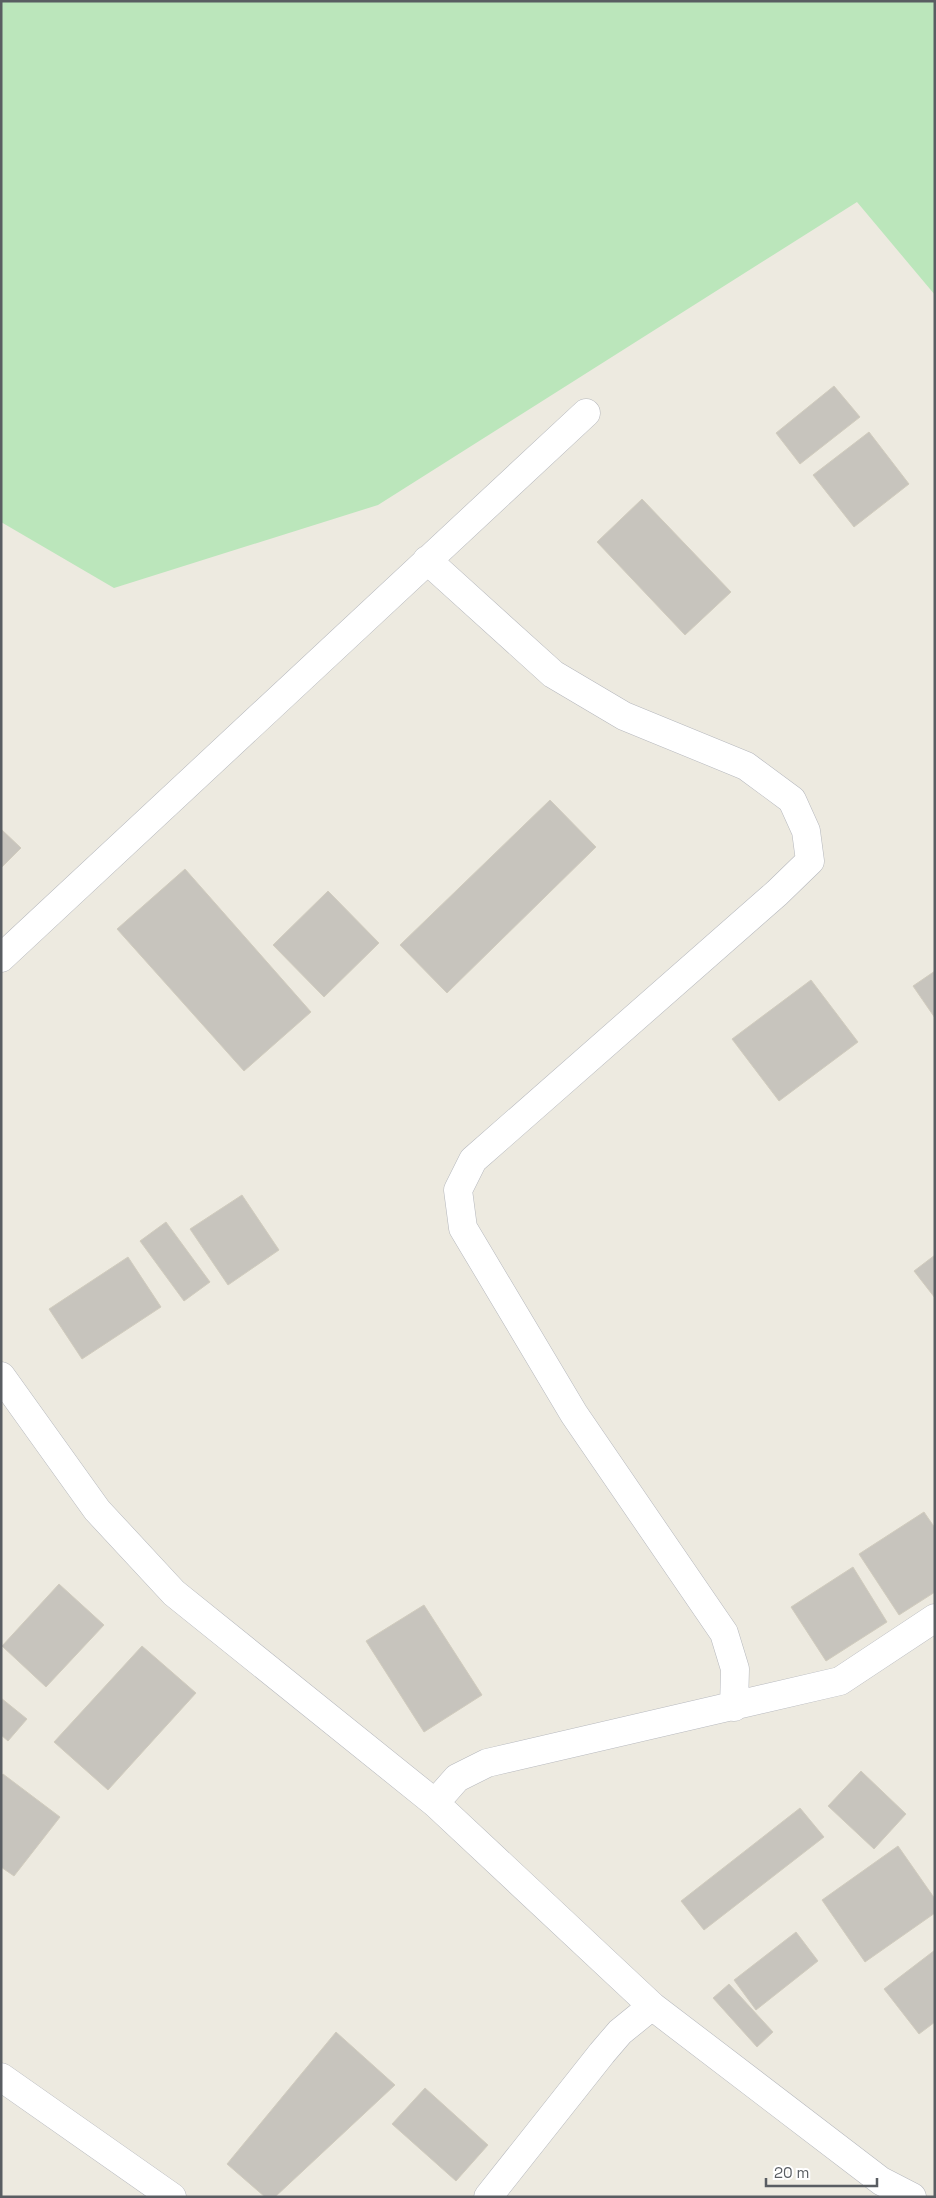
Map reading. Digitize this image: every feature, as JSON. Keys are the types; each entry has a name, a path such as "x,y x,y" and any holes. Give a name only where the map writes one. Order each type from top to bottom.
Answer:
{"street":[{"path":"1,958 586,413"},
{"path":"428,560 553,674 624,716 746,766 792,800 806,831 810,861 777,893 473,1160 458,1190 463,1228 574,1414 724,1633 735,1669 734,1707"},
{"path":"1,1376 97,1510 174,1594 435,1803 652,2006 881,2181 912,2197"},
{"path":"435,1803 457,1778 487,1763 840,1681 935,1618"},
{"path":"488,2197 620,2032 652,2006"},
{"path":"1,2077 172,2197"}],"green space":[{"path":"1,1 935,1 935,295 857,202 378,505 114,588 1,522"}],"building":[{"path":"834,386 860,417 800,464 776,433"},
{"path":"869,432 909,484 854,527 813,475"},
{"path":"642,499 731,592 685,635 597,542"},
{"path":"550,800 596,847 447,993 400,945"},
{"path":"1,829 21,848 1,868"},
{"path":"185,869 311,1012 244,1071 117,929"},
{"path":"328,891 379,943 324,997 273,945"},
{"path":"935,971 935,1018 913,986"},
{"path":"811,980 858,1042 779,1101 732,1039"},
{"path":"242,1195 279,1250 228,1285 190,1229"},
{"path":"166,1222 210,1282 184,1301 140,1241"},
{"path":"935,1255 935,1298 914,1271"},
{"path":"128,1257 161,1307 82,1359 49,1309"},
{"path":"924,1512 935,1528 935,1592 899,1615 859,1554"},
{"path":"853,1567 887,1622 826,1661 791,1607"},
{"path":"59,1584 104,1625 46,1687 2,1646"},
{"path":"424,1605 482,1695 424,1732 366,1641"},
{"path":"142,1646 196,1693 108,1790 54,1742"},
{"path":"1,1698 27,1719 8,1741 1,1735"},
{"path":"861,1771 906,1814 874,1849 828,1806"},
{"path":"3,1774 60,1817 14,1876 1,1867 1,1776"},
{"path":"800,1808 824,1837 704,1930 681,1901"},
{"path":"898,1846 935,1899 935,1913 865,1962 822,1900"},
{"path":"796,1932 818,1961 756,2010 734,1980"},
{"path":"935,1950 935,2022 919,2034 884,1989"},
{"path":"729,1984 773,2032 757,2047 713,1998"},
{"path":"336,2032 395,2085 275,2197 265,2197 227,2164"},
{"path":"425,2088 488,2145 456,2181 392,2124"}]}
